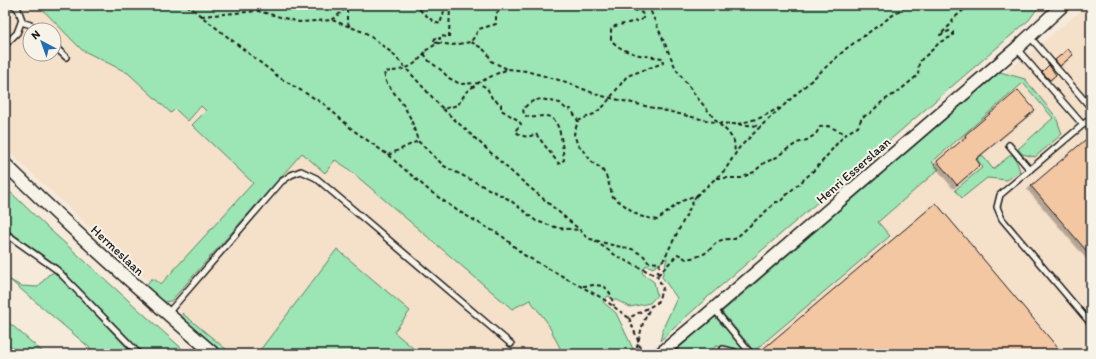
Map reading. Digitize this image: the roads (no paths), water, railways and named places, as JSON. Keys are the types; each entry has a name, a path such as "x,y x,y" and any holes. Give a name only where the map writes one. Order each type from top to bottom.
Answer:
{"street":[{"name":"Henri Esserslaan","path":"660,354 1030,37 1063,5"},
{"name":"Hermeslaan","path":"5,164 167,314 214,354"}],"lane":[{"path":"5,45 17,33 22,20 18,9 14,5"},
{"path":"1030,37 1091,108"},
{"path":"1017,48 1083,125"},
{"path":"62,54 66,58"},
{"path":"1091,118 1000,195 997,207 1002,219 1091,324"},
{"path":"1009,145 1030,170"},
{"path":"167,314 281,182 291,175 301,171 316,178 511,344"},
{"path":"5,233 57,270 139,354"},
{"path":"714,309 751,354"},
{"path":"724,349 735,352 736,354"}]}
